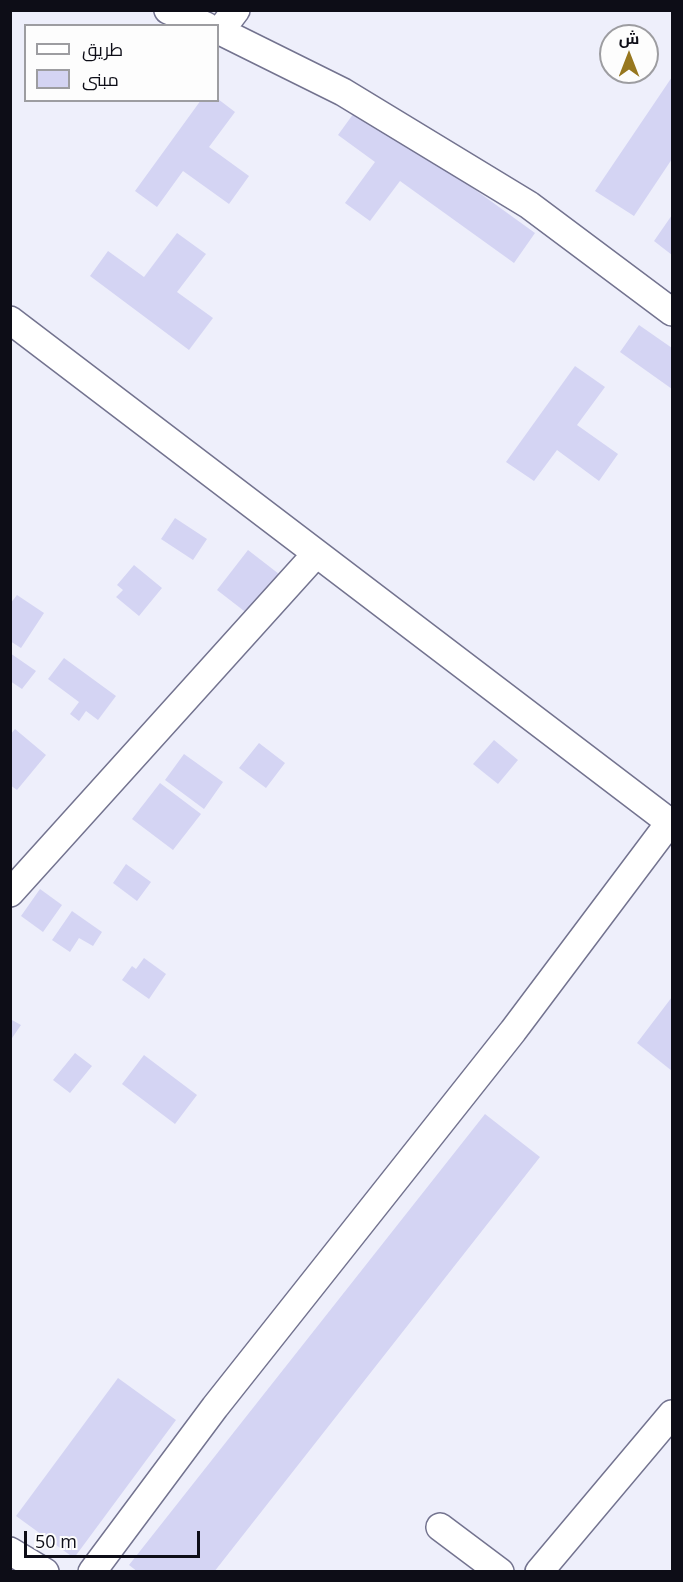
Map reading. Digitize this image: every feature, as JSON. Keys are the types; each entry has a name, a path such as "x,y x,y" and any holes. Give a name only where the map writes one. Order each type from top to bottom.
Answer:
{"street":[{"path":"168,10 220,24 343,92 529,205 672,312"},
{"path":"10,320 671,823 513,1031 215,1407 92,1572"},
{"path":"10,893 316,554"},
{"path":"539,1572 672,1414"},
{"path":"440,1527 500,1572"},
{"path":"10,1551 45,1572"}],"building":[{"path":"672,77 672,159 634,216 595,191"},
{"path":"219,100 235,112 209,147 249,176 229,204 183,171 157,207 135,191 200,102 219,102"},
{"path":"359,106 535,233 514,263 400,181 370,221 345,203 375,162 338,135"},
{"path":"672,215 672,255 654,241"},
{"path":"177,233 206,254 177,292 213,318 189,350 90,276 108,251 144,277"},
{"path":"639,325 672,348 672,389 620,352"},
{"path":"575,366 605,387 577,425 618,454 599,481 557,450 534,481 506,462"},
{"path":"175,518 207,539 193,560 161,539"},
{"path":"248,550 279,574 248,614 217,590"},
{"path":"134,565 162,588 139,616 116,597 123,590 117,585"},
{"path":"17,595 44,613 21,648 10,641 10,604"},
{"path":"10,653 36,671 22,689 10,681"},
{"path":"64,658 116,696 98,720 86,711 79,721 70,714 79,702 48,679"},
{"path":"15,729 46,755 17,790 10,785 10,735"},
{"path":"494,740 518,760 498,784 473,764"},
{"path":"259,743 285,763 266,788 239,768"},
{"path":"184,754 223,782 204,809 165,780"},
{"path":"160,783 201,814 173,850 132,819"},
{"path":"126,864 151,882 137,901 113,883"},
{"path":"40,889 62,905 43,932 21,916"},
{"path":"72,911 102,932 93,946 79,938 70,952 52,940"},
{"path":"144,958 166,974 149,999 122,980 132,966 136,969"},
{"path":"672,997 672,1071 637,1043"},
{"path":"10,1019 21,1025 10,1041"},
{"path":"75,1053 92,1066 70,1093 53,1080"},
{"path":"144,1055 197,1095 175,1124 122,1084"},
{"path":"485,1114 540,1157 214,1572 138,1572 129,1565"},
{"path":"118,1378 176,1420 74,1558 16,1516"}]}
